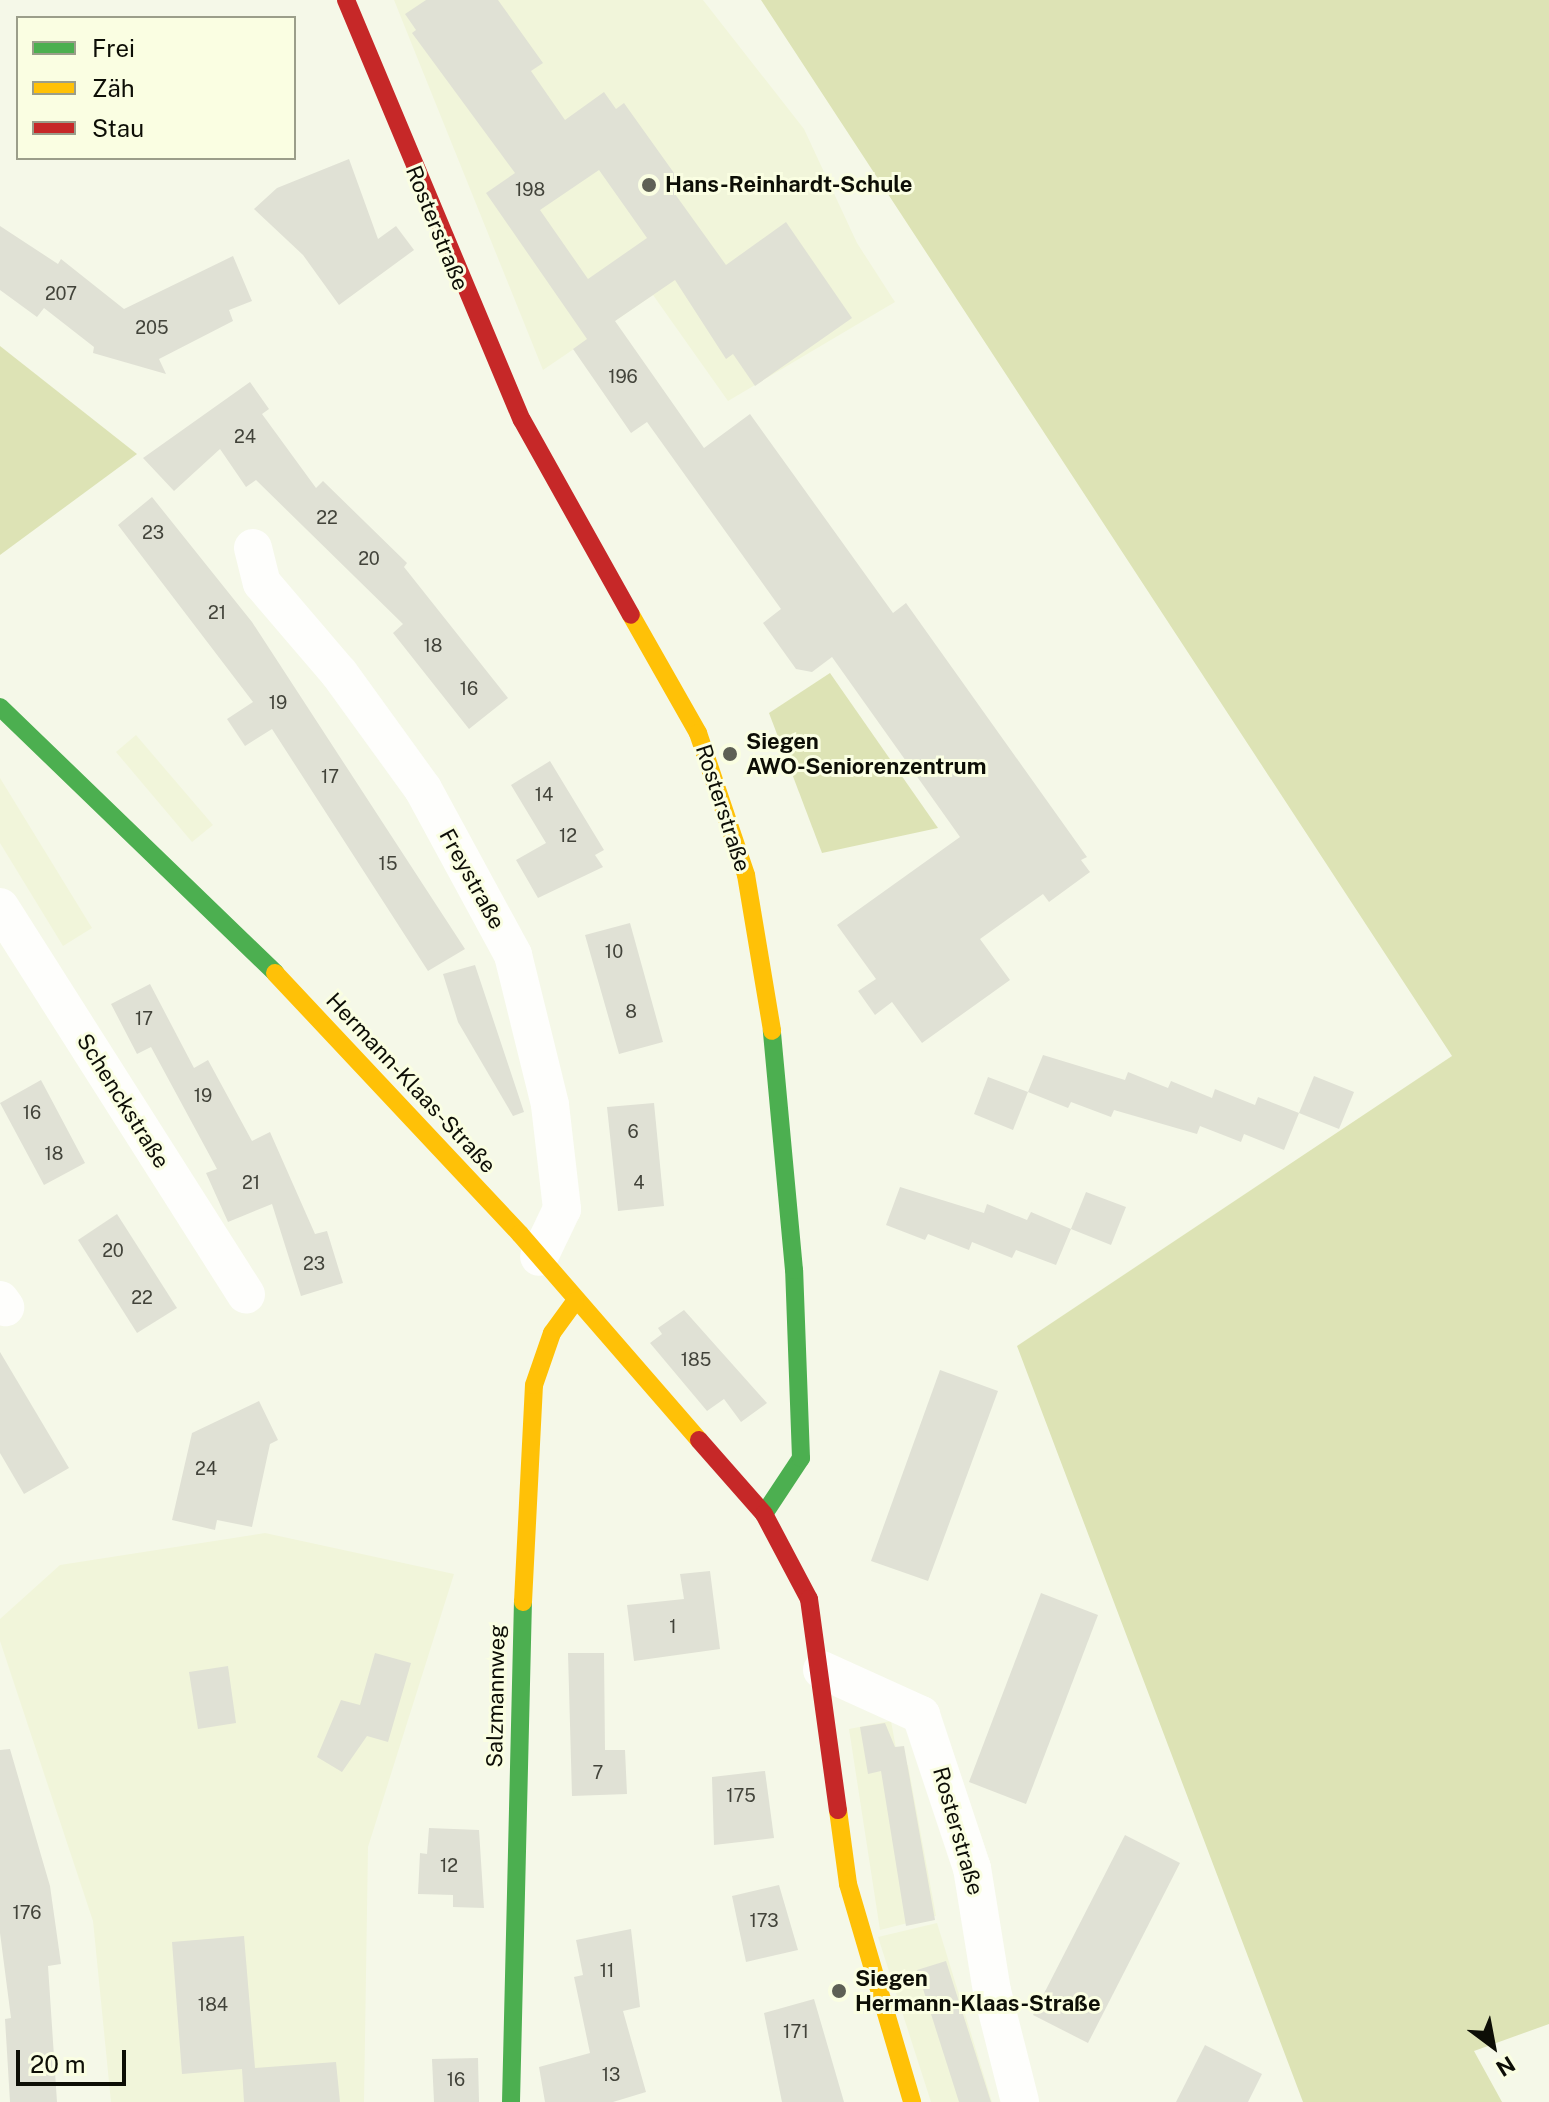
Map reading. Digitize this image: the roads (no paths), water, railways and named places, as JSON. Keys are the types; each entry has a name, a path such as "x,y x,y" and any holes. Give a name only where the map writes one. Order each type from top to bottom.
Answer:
{"street":[{"name":"Rosterstraße","path":"346,0 522,420 698,733 746,875 767,970 794,1270 801,1458 764,1514"},
{"name":"Freystraße","path":"253,548 262,583 339,673 423,789 513,955 550,1105 562,1209 539,1257"},
{"name":"Hermann-Klaas-Straße","path":"0,707 267,964 539,1257 764,1514"},
{"name":"Schenckstraße","path":"0,907 246,1295"},
{"name":"Salzmannweg","path":"511,2102 524,1545 533,1400 552,1333 575,1301"},
{"path":"764,1514 809,1599 822,1670 848,1884 912,2102"},
{"name":"Rosterstraße","path":"822,1670 921,1715 972,1868 992,1991 1020,2102"}],"place":[{"name":"Hans-Reinhardt-Schule","path":"649,185"},
{"name":"Siegen AWO-Seniorenzentrum","path":"730,754"},
{"name":"Siegen Hermann-Klaas-Straße","path":"839,1991"}]}
